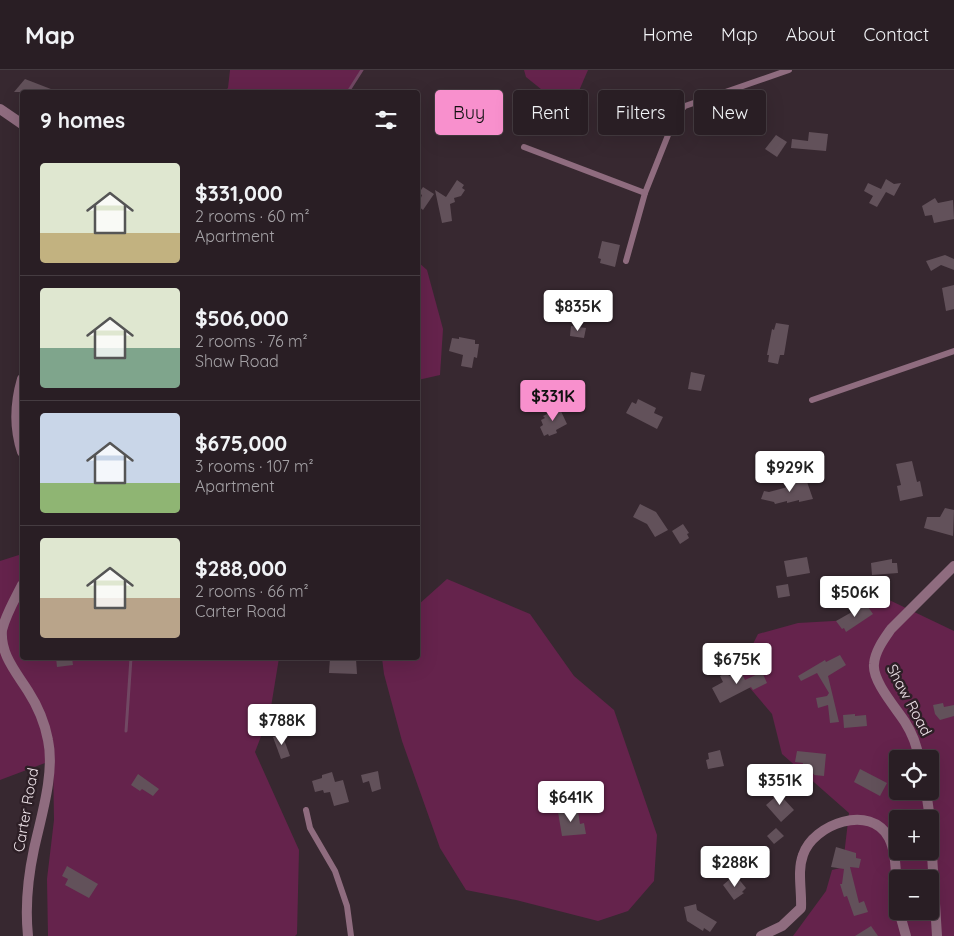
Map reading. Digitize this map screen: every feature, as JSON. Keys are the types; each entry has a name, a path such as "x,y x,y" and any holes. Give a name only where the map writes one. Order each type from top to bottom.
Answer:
{"street":[{"path":"0,109 20,123"},
{"path":"20,386 16,425 20,443"},
{"name":"Shaw Road","path":"916,750 906,724 881,687 875,674 874,662 891,629 954,566"},
{"name":"Carter Road","path":"20,589 6,617 2,631 2,643 5,656 28,692 42,719 49,741 50,763 28,890 28,936"},
{"path":"761,936 782,926 801,908 800,873 802,856 808,843 818,833 843,821 858,820 870,823 882,829 889,838 895,870"},
{"path":"932,860 937,936"},
{"path":"902,920 906,936"}],"lane":[{"path":"626,261 645,193 676,115 685,106 789,70"},
{"path":"524,147 645,193"},
{"path":"812,400 954,351"},
{"path":"306,810 310,828 338,880 347,906 351,936"}],"shaded area":[{"path":"230,70 362,70 349,90 226,90 228,88"},
{"path":"524,70 588,70 579,90 542,90 526,77"},
{"path":"420,264 427,270 443,329 440,375 420,380"},
{"path":"20,555 20,660 279,660 270,713 255,752 299,850 297,934 295,936 48,936 47,879 54,820 53,760 0,780 0,561"},
{"path":"447,579 530,614 574,676 614,710 657,835 654,881 628,911 598,921 516,900 466,890 440,848 402,741 384,674 382,660 420,660 420,603"},
{"path":"885,598 954,631 954,936 793,936 826,891 832,870 840,868 843,864 849,813 782,754 772,714 738,674 758,634 798,623 851,620"}],"building":[{"path":"25,79 53,90 20,90 20,92 14,92"},
{"path":"809,132 828,134 826,151 791,148 792,139 808,141"},
{"path":"776,135 787,142 777,157 765,149"},
{"path":"886,179 894,184 901,183 894,196 886,192 877,207 869,203 873,196 864,191 868,183 881,189"},
{"path":"457,180 464,185 462,188 465,190 461,196 454,198 455,202 450,204 452,221 442,223 435,190 446,197"},
{"path":"423,187 434,194 423,210 420,208 422,195 420,192"},
{"path":"935,198 938,203 953,200 954,219 934,223 932,215 925,216 922,206"},
{"path":"602,241 620,245 615,267 600,263 601,259 598,258"},
{"path":"945,255 954,259 954,270 941,265 931,271 926,261"},
{"path":"954,285 954,309 946,311 942,288"},
{"path":"573,301 584,306 579,316 568,311"},
{"path":"776,323 789,325 784,355 780,355 778,364 768,362 769,355 767,355 772,329 774,330"},
{"path":"571,326 586,328 584,338 570,336"},
{"path":"459,337 475,340 475,344 479,344 477,358 474,357 472,368 461,366 463,355 449,351 452,338 459,339"},
{"path":"691,372 705,375 701,391 688,389"},
{"path":"638,399 656,408 654,413 663,417 657,429 626,413 632,402 636,404"},
{"path":"553,405 559,407 567,424 556,430 557,433 544,436 540,427 543,425 541,420 545,418 543,416 551,412"},
{"path":"912,461 917,482 920,481 923,496 900,501 897,486 901,485 896,464"},
{"path":"806,479 813,499 775,504 774,502 761,499 764,491 769,492 784,488 794,484 793,482"},
{"path":"640,504 656,512 668,530 655,537 647,524 633,517"},
{"path":"945,508 954,510 953,536 924,528 927,517 940,517"},
{"path":"683,524 689,533 687,534 689,538 680,544 672,531"},
{"path":"807,557 810,573 787,577 784,561"},
{"path":"892,559 892,563 897,563 898,573 872,575 871,563"},
{"path":"788,584 790,596 778,598 776,586"},
{"path":"866,604 873,614 846,632 844,628 842,629 836,621"},
{"path":"840,655 846,665 828,676 839,722 830,723 828,705 818,708 816,698 827,696 829,693 817,673 801,681 798,676 825,660 826,662"},
{"path":"56,660 72,660 73,665 57,667"},
{"path":"330,660 356,660 357,674 329,673"},
{"path":"727,672 729,676 741,672 745,680 762,672 767,683 753,690 751,687 720,703 712,688 723,682 720,676"},
{"path":"943,703 944,707 954,705 954,716 940,720 935,714 933,705"},
{"path":"855,714 855,716 866,715 867,726 844,728 843,715"},
{"path":"282,734 290,756 281,759 273,737"},
{"path":"720,750 724,766 708,769 706,760 709,759 708,753"},
{"path":"797,751 826,754 824,776 814,775 810,773 810,769 802,768 803,763 795,762"},
{"path":"860,769 887,783 880,796 854,782"},
{"path":"378,771 381,789 372,792 369,781 363,783 361,775"},
{"path":"332,772 335,782 343,780 349,802 334,806 330,792 324,793 323,790 315,792 312,781"},
{"path":"138,774 159,789 153,796 131,785"},
{"path":"780,788 787,795 783,798 794,810 781,822 766,805 774,798 772,795"},
{"path":"570,807 571,813 578,811 580,824 584,823 586,834 562,836 558,812 560,809"},
{"path":"776,828 784,836 774,844 767,836"},
{"path":"836,847 856,853 856,858 861,859 859,868 850,867 859,903 864,901 868,912 854,916 847,896 844,897 840,884 842,884 844,869 831,867"},
{"path":"67,866 98,884 89,898 65,885 68,879 62,876"},
{"path":"737,877 746,888 742,892 744,893 734,900 723,885 730,879 733,881"},
{"path":"696,904 697,910 717,922 710,932 704,928 703,931 687,921 684,907"},
{"path":"871,926 878,936 855,936"}],"waterway":[{"path":"349,90 362,70"},
{"path":"126,731 131,660"}]}
